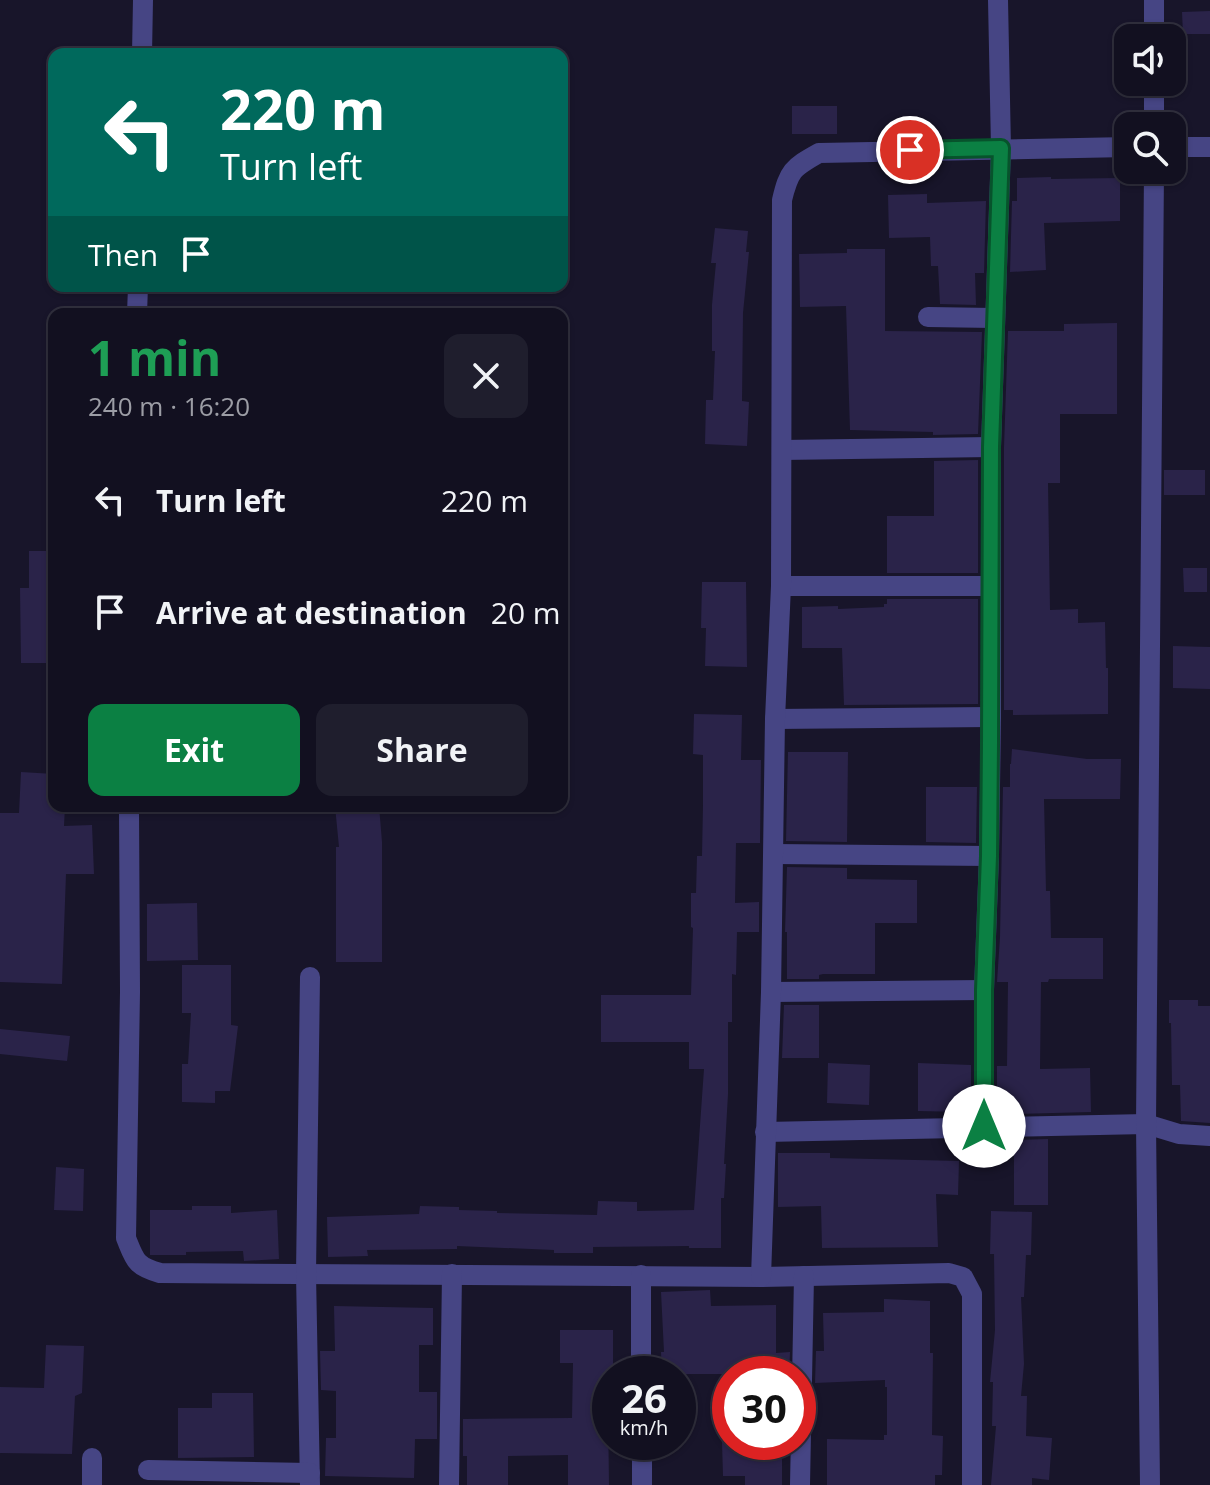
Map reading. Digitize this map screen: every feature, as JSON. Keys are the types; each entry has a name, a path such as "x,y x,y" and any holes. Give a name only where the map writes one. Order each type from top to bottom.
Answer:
{"street":[{"path":"142,48 143,0"},
{"path":"984,1126 991,717 991,447 1001,148 998,0"},
{"path":"1154,0 1154,24"},
{"path":"761,1277 781,586 782,200 788,176 799,164 819,153 1114,147"},
{"path":"1186,147 1210,147"},
{"path":"1150,1485 1146,1124 1154,184"},
{"path":"928,317 994,318"},
{"path":"782,450 991,447"},
{"path":"781,586 991,586"},
{"path":"775,719 991,717"},
{"path":"129,812 126,1238 134,1259 144,1269 160,1273 761,1277 949,1273 963,1277 972,1294 972,1485"},
{"path":"774,854 989,856"},
{"path":"148,1470 310,1479 306,1274 310,977"},
{"path":"771,992 984,990"},
{"path":"765,1132 1146,1124 1179,1134 1210,1136"},
{"path":"449,1485 452,1274"},
{"path":"641,1275 641,1356"},
{"path":"800,1485 804,1276"},
{"path":"92,1458 92,1485"},
{"path":"642,1460 642,1485"}],"building":[{"path":"1210,11 1210,34 1186,34 1182,12"},
{"path":"792,106 837,106 837,134 792,134"},
{"path":"1017,178 1114,178 1114,184 1120,184 1120,221 1044,223 1046,270 1010,272 1012,201 1017,201"},
{"path":"927,194 927,203 986,201 984,273 975,273 976,305 940,304 938,266 931,266 930,237 889,238 888,195"},
{"path":"715,228 748,231 742,401 749,402 747,446 705,444 706,400 713,400 715,351 712,351 712,305 716,263 711,263"},
{"path":"847,249 885,249 885,331 982,332 978,434 933,435 933,432 850,430 846,306 800,307 799,254 847,253"},
{"path":"1117,323 1117,414 1060,414 1060,483 1048,483 1050,610 1078,609 1078,623 1105,622 1108,714 1013,715 1013,710 1004,710 1004,447 1008,331 1064,331 1064,324"},
{"path":"978,460 978,573 887,573 887,516 934,516 934,461"},
{"path":"1164,470 1205,470 1205,495 1164,495"},
{"path":"29,551 48,551 48,663 21,663 20,588 29,588"},
{"path":"1183,568 1207,568 1207,592 1184,592"},
{"path":"702,582 746,582 747,667 705,666 706,628 701,628"},
{"path":"887,599 978,599 978,704 844,705 842,648 802,648 802,607 884,607"},
{"path":"1173,646 1210,647 1210,689 1173,688"},
{"path":"694,714 742,715 741,760 761,760 760,843 736,843 735,903 759,902 759,932 737,932 736,975 732,974 732,1022 728,1022 721,1248 593,1247 593,1253 554,1253 554,1250 457,1246 457,1249 367,1250 368,1256 328,1257 327,1217 419,1214 420,1206 459,1207 459,1210 497,1213 597,1215 598,1201 637,1202 637,1211 694,1210 704,1069 689,1069 689,1042 601,1042 601,995 691,995 691,893 696,893 697,856 702,856 703,805 703,755 693,754"},
{"path":"1012,749 1087,759 1121,759 1120,799 1044,799 1046,891 1050,891 1051,938 1103,938 1103,979 1049,979 1048,982 1041,982 1040,1069 1090,1068 1091,1112 1014,1114 1014,1109 997,1109 997,1066 1007,1066 1008,982 997,982 1003,787 1010,787"},
{"path":"788,752 848,752 847,842 786,841"},
{"path":"21,772 48,774 48,812 65,812 64,826 92,825 94,874 66,874 62,984 0,982 0,813 19,813"},
{"path":"926,787 977,787 976,843 926,842"},
{"path":"336,812 380,812 382,962 336,962 336,847 339,847"},
{"path":"787,867 847,868 847,879 917,880 917,923 875,923 875,974 823,974 819,975 819,979 787,979"},
{"path":"197,903 198,960 147,961 147,904"},
{"path":"182,965 231,965 231,1025 238,1026 230,1091 215,1091 215,1103 182,1102 182,1064 188,1064 191,1013 182,1013"},
{"path":"1169,1000 1198,1000 1198,1006 1210,1006 1210,1123 1181,1121 1180,1085 1172,1085"},
{"path":"784,1005 819,1005 819,1058 782,1058"},
{"path":"0,1029 70,1036 67,1061 0,1054"},
{"path":"828,1063 870,1065 869,1105 827,1103"},
{"path":"918,1063 971,1065 971,1109 964,1109 964,1112 918,1111"},
{"path":"1048,1139 1048,1205 1014,1205 1014,1140"},
{"path":"778,1153 830,1153 830,1158 959,1161 958,1195 936,1194 938,1247 822,1248 821,1206 778,1207"},
{"path":"56,1167 84,1169 83,1211 54,1210"},
{"path":"192,1206 231,1206 231,1213 277,1210 279,1259 244,1261 243,1251 150,1255 150,1210 192,1210"},
{"path":"991,1211 1032,1212 1031,1255 1026,1255 1024,1297 1021,1297 1024,1364 1021,1396 1027,1396 1026,1436 1052,1438 1049,1480 1032,1478 1032,1485 991,1485 996,1426 992,1426 993,1382 990,1382 995,1330 994,1254 990,1254"},
{"path":"710,1290 711,1306 776,1305 776,1353 790,1352 790,1356 712,1356 712,1374 696,1374 696,1356 661,1356 661,1352 664,1352 661,1292"},
{"path":"884,1299 930,1301 932,1435 943,1436 942,1475 935,1475 935,1485 827,1485 827,1439 884,1440 884,1435 887,1435 887,1387 885,1380 816,1383 816,1351 824,1351 823,1313 884,1312"},
{"path":"334,1306 433,1308 433,1345 419,1345 419,1392 437,1392 437,1439 415,1439 414,1478 325,1476 326,1438 336,1438 336,1391 321,1390 320,1351 335,1351"},
{"path":"560,1330 613,1330 613,1356 592,1356 592,1460 609,1460 609,1485 568,1485 568,1455 508,1456 508,1485 467,1485 463,1419 572,1418 573,1363 560,1363"},
{"path":"46,1345 84,1346 82,1393 75,1396 72,1454 0,1453 0,1387 44,1388"},
{"path":"212,1393 253,1393 254,1457 178,1458 178,1408 212,1408"},
{"path":"723,1460 782,1460 782,1485 745,1485 745,1476 723,1476"}],"route":[{"path":"910,150 1001,148 991,447 984,1126"}]}
